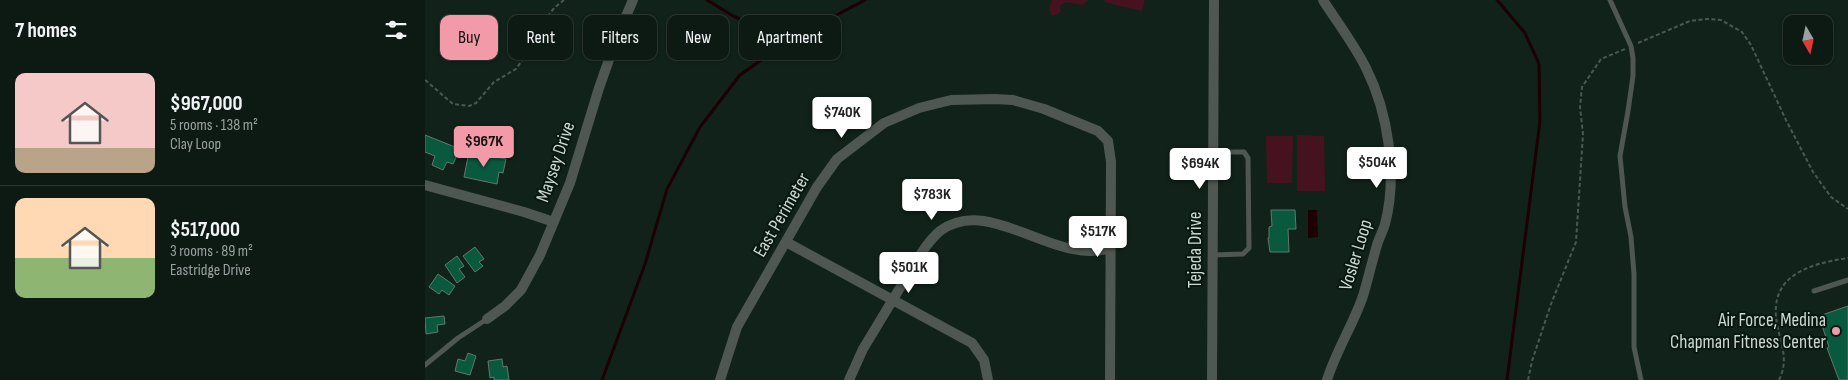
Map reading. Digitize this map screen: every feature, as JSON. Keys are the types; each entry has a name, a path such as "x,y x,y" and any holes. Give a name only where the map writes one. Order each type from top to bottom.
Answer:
{"street":[{"name":"Maysey Drive","path":"487,319 505,306 521,290 540,255 570,183 596,96 617,37 633,0"},
{"name":"Tejeda Drive","path":"1213,380 1214,0"},
{"name":"Vosler Loop","path":"1323,0 1365,66 1373,84 1380,103 1388,144 1390,181 1385,224 1377,244 1363,296 1331,366 1327,380"},
{"name":"East Perimeter","path":"720,380 737,327 817,187 837,159 884,123 919,108 951,100 1013,100 1044,109 1094,129 1104,135 1108,141 1111,162 1110,248"},
{"path":"425,185 553,222"},
{"path":"849,380 863,349 928,244 940,231 954,224 973,221 991,222 1067,249 1101,251 1110,248 1110,380"},
{"path":"786,242 972,343 984,360 988,380"}],"lane":[{"path":"1610,0 1631,46 1633,76 1620,156 1634,274 1634,347 1641,380"},
{"path":"1213,152 1244,152 1248,158 1249,248 1243,254 1213,255"},
{"path":"1814,291 1848,280"},
{"path":"425,365 458,338 487,319"}],"path":[{"path":"425,80 453,104 469,106 476,103 494,82 516,69 531,48 541,25 563,0"},
{"path":"1528,380 1531,361 1576,242 1583,134 1580,107 1582,87 1601,60 1690,21 1721,20 1742,32 1751,45 1813,172 1831,197 1848,209"},
{"path":"1779,380 1785,364 1784,350 1777,323 1776,307 1785,282 1793,275 1805,270 1848,258"}],"shaded area":[{"path":"1052,0 1089,0 1082,5 1066,2 1060,6 1061,12 1052,16 1049,10"},
{"path":"1105,0 1145,0 1142,11 1104,2"},
{"path":"1297,135 1324,136 1325,191 1297,191"},
{"path":"1266,136 1293,136 1292,183 1267,183"},
{"path":"1308,210 1317,210 1318,237 1308,238"}],"building":[{"path":"425,135 460,149 453,164 447,162 443,170 432,165 435,156 425,152"},
{"path":"469,152 506,159 503,173 499,172 497,184 464,177"},
{"path":"1271,210 1295,210 1296,229 1288,229 1289,252 1270,252 1268,238 1269,227 1272,226"},
{"path":"475,247 484,259 479,262 483,266 475,272 463,256"},
{"path":"457,256 464,266 459,269 465,277 457,283 445,265"},
{"path":"438,274 455,286 449,295 442,290 439,294 429,287"},
{"name":"Air Force, Medina Chapman Fitness Center","path":"1848,306 1848,380 1839,380 1827,348 1829,347 1819,316"},
{"path":"444,316 445,324 437,325 438,332 426,334 425,318"},
{"path":"468,353 476,356 470,375 455,371 458,359 465,361"},
{"path":"502,359 503,367 507,366 509,380 494,380 494,377 490,378 488,361"}],"waterway":[{"path":"707,0 739,19"},
{"path":"602,380 645,264 667,189 700,127 740,75 790,40 865,0"},
{"path":"1497,0 1525,33 1539,64 1540,121 1507,380"}],"place":[{"name":"Air Force, Medina Chapman Fitness Center","path":"1836,331"}]}
